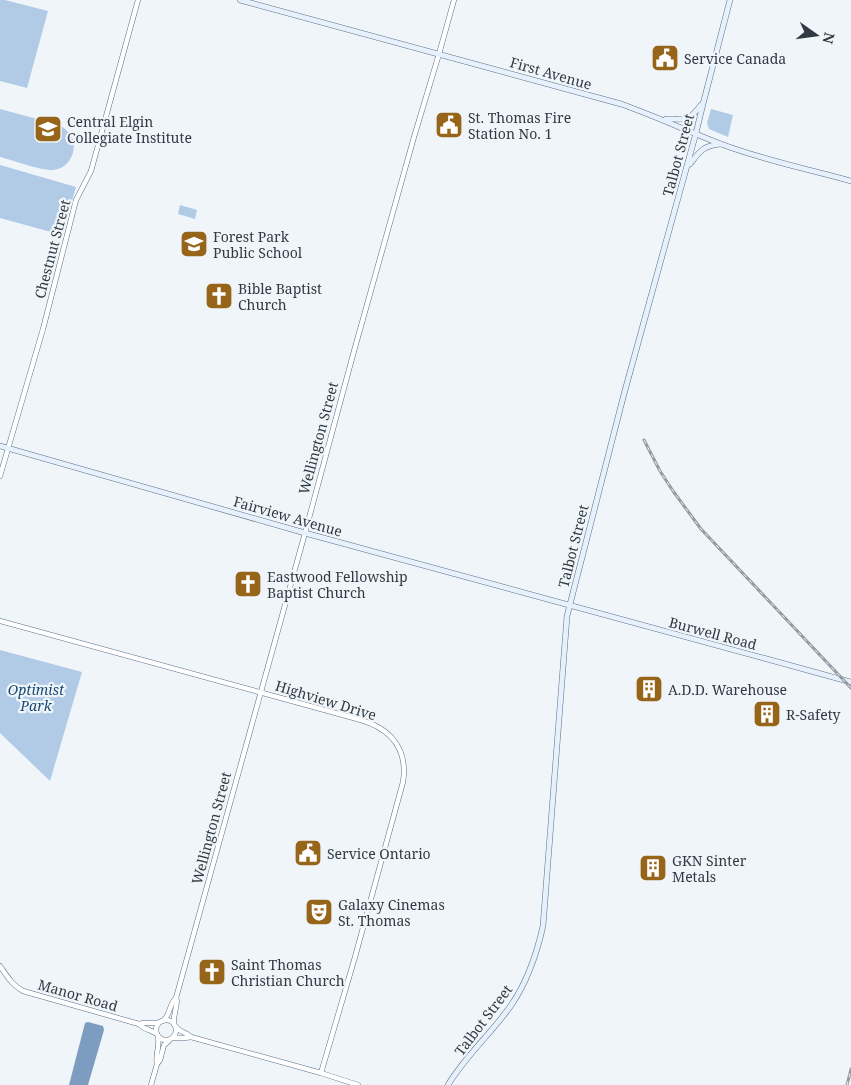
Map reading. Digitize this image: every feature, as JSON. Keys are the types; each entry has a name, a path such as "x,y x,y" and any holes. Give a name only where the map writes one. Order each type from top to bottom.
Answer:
{"main road":[{"name":"First Avenue","path":"240,0 621,104 722,144 851,181"},
{"name":"Talbot Street","path":"448,1085 516,997 528,974 539,943 543,926 565,631 570,606 624,394 696,134 730,0"},
{"path":"660,118 686,119 694,115 703,104"},
{"path":"686,169 698,153 708,145 722,144"},
{"name":"Fairview Avenue","path":"0,446 570,606"},
{"name":"Burwell Road","path":"570,606 851,682"}],"street":[{"name":"Chestnut Street","path":"0,476 43,329 76,200 91,172 138,0"},
{"name":"Wellington Street","path":"162,1022 169,1014 173,1001 176,998 305,533 322,465 454,0"},
{"name":"Highview Drive","path":"0,621 353,717 376,725 394,739 404,763 402,787 321,1074"},
{"name":"Manor Road","path":"0,966 11,982 23,991 139,1024 158,1035"},
{"name":"Wellington Street","path":"175,1025 176,998"},
{"path":"139,1024 143,1022 152,1024 169,1021 191,1037 358,1085"},
{"path":"157,1064 159,1044 157,1028 162,1022"},
{"path":"151,1085 164,1045 176,1033 175,1025"},
{"path":"158,1035 164,1040 177,1037 191,1037"}],"green space":[{"path":"0,0 48,11 27,88 0,81"},
{"path":"0,109 63,127 71,135 73,141 74,147 71,158 59,169 48,170 0,157"},
{"path":"711,109 733,115 728,137 709,129 707,123"},
{"path":"0,165 76,187 62,235 0,218"},
{"path":"180,205 197,210 195,219 178,214"},
{"name":"Optimist Park","path":"0,650 82,672 50,781 0,733"}],"shaded area":[{"path":"85,1023 103,1026 104,1030 88,1085 69,1085"}],"railway":[{"path":"644,440 660,471 701,529 851,688"},
{"path":"847,1085 851,1069"}],"place":[{"name":"Service Canada","path":"665,58"},
{"name":"St. Thomas Fire Station No. 1","path":"449,125"},
{"name":"Central Elgin Collegiate Institute","path":"48,129"},
{"name":"Forest Park Public School","path":"194,244"},
{"name":"Bible Baptist Church","path":"219,296"},
{"name":"Eastwood Fellowship Baptist Church","path":"248,584"},
{"name":"A.D.D. Warehouse","path":"649,689"},
{"name":"R-Safety","path":"767,714"},
{"name":"Service Ontario","path":"308,853"},
{"name":"GKN Sinter Metals","path":"653,868"},
{"name":"Galaxy Cinemas St. Thomas","path":"319,912"},
{"name":"Saint Thomas Christian Church","path":"212,972"}]}
